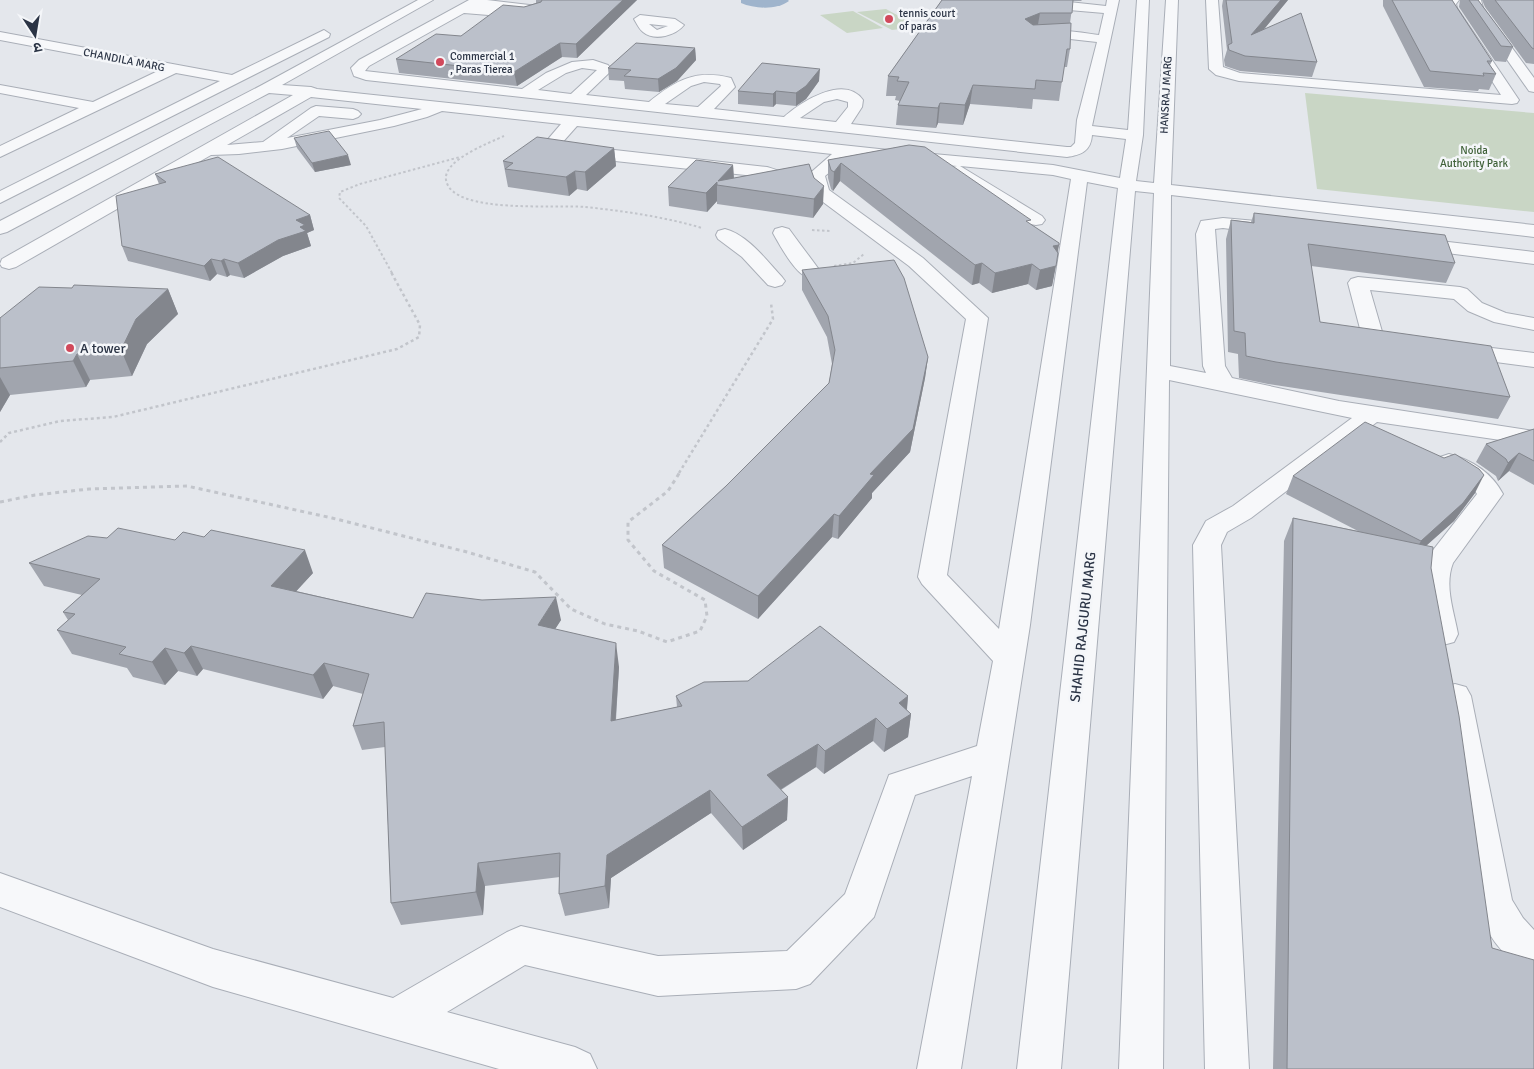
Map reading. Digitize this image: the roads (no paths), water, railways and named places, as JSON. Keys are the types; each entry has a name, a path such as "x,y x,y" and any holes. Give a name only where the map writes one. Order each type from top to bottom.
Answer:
{"street":[{"path":"0,228 267,88 427,0"},
{"path":"1127,185 1136,130 1143,0"},
{"path":"1173,0 1183,0"},
{"name":"HANSRAJ MARG","path":"1164,189 1164,125 1173,0"},
{"path":"1208,1 1216,69 1221,72 1239,77 1512,100 1451,8 1450,3 1453,0"},
{"path":"1475,0 1477,8 1534,88"},
{"path":"462,9 526,14 538,10 477,1 462,9 364,63 358,68 359,73 366,76 524,94 1067,152 1081,148 1083,144 1084,125 1112,5 1069,6"},
{"path":"640,20 639,17 652,8"},
{"path":"0,198 338,27"},
{"path":"1033,32 1104,39"},
{"path":"362,35 406,40"},
{"path":"0,45 7,37"},
{"name":"CHANDILA MARG","path":"7,37 235,80"},
{"path":"524,94 564,68 589,65 603,68 605,70 574,99"},
{"path":"0,152 173,69"},
{"path":"652,107 678,86 690,80 711,78 726,82 728,87 701,113"},
{"path":"267,88 311,91 573,121 1080,174 1127,185 1497,227 1532,236"},
{"path":"0,89 96,107"},
{"path":"3,265 311,91"},
{"path":"786,122 817,99 835,95 853,98 856,100 855,107 840,128"},
{"path":"208,150 238,151 263,147 407,119 446,106"},
{"path":"263,147 316,111 407,119"},
{"path":"573,121 551,145 559,150 767,172 776,175 778,181"},
{"path":"1084,125 1136,130"},
{"path":"561,134 784,160 801,145"},
{"path":"846,150 816,175 821,192 916,262 977,318 932,577 1009,658"},
{"path":"940,159 1036,220"},
{"path":"18,171 44,176"},
{"path":"939,1069 1009,658 1080,174"},
{"name":"SHAHID RAJGURU MARG","path":"1039,1069 1127,185"},
{"path":"1141,1069 1164,189"},
{"path":"1223,383 1214,366 1205,234 1207,225 1223,223 1281,229"},
{"path":"1497,227 1512,255"},
{"path":"782,233 794,252 810,271"},
{"path":"725,236 749,253 775,281"},
{"path":"1396,242 1534,258"},
{"path":"1534,324 1501,318 1475,307 1460,293 1358,283 1374,340 1534,360"},
{"path":"1158,371 1223,383 1366,419 1534,438"},
{"path":"1366,419 1468,470 1486,484 1490,494 1440,561 1435,572 1436,591 1493,902 1506,929 1524,947 1534,952"},
{"path":"1227,1069 1207,545 1216,526 1242,512 1366,419"},
{"path":"396,1020 521,945 658,976 796,970 860,905 901,785 992,755"},
{"path":"0,890 213,968 575,1069"}],"water":[{"path":"741,0 789,1 778,6 766,8 747,5 741,3"}],"place":[{"name":"tennis court of paras","path":"889,19"},
{"name":"Commercial 1 , Paras Tierea","path":"440,62"},
{"name":"A tower","path":"70,348"}],"park label":[{"name":"Noida Authority Park","path":"1474,156"}]}
